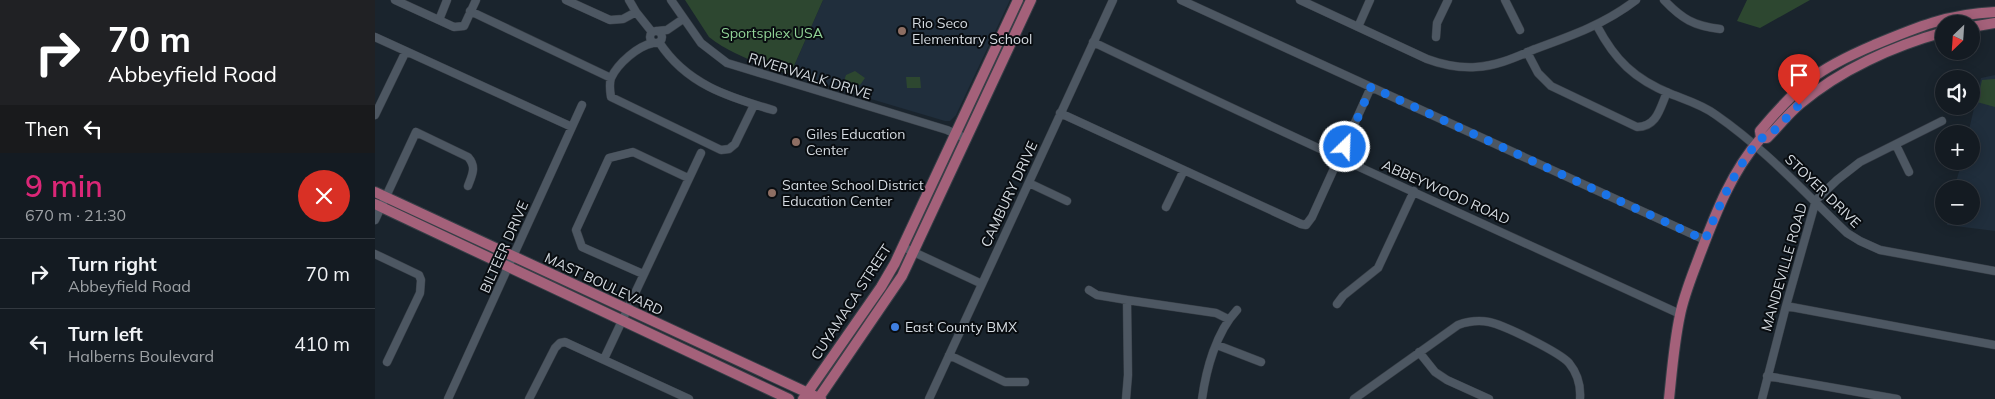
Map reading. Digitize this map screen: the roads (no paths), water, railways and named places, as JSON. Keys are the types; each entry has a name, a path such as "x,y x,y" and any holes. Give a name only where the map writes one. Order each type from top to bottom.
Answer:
{"main road":[{"name":"CUYAMACA STREET","path":"804,396 881,287 903,247 1018,0"},
{"name":"CUYAMACA STREET","path":"819,399 894,290 915,252 1031,0"},
{"path":"1669,399 1675,343 1681,314 1705,240 1725,194 1758,142 1760,131 1765,124 1811,79 1851,55 1923,24 1973,13 1995,12"},
{"path":"1980,26 1995,23"},
{"path":"1758,142 1767,138 1799,105 1833,80 1866,62 1919,39 1935,35"},
{"name":"MAST BOULEVARD","path":"375,192 627,310 804,396 819,399"},
{"name":"MAST BOULEVARD","path":"378,206 789,399"}],"street":[{"path":"395,0 454,27 464,26 476,0"},
{"path":"439,20 447,0"},
{"path":"567,0 610,20 623,19 636,12"},
{"path":"629,0 654,38 667,54 692,78 712,90 773,110"},
{"name":"RIVERWALK DRIVE","path":"671,0 701,43 727,62 967,139"},
{"name":"CAMBURY DRIVE","path":"929,399 1113,0"},
{"path":"1181,0 1705,240"},
{"path":"1300,0 1427,59 1455,66 1476,67 1492,65 1597,26 1616,15 1635,0"},
{"path":"1358,27 1370,0"},
{"path":"1436,37 1437,23 1448,0"},
{"path":"1505,0 1520,30"},
{"path":"1664,0 1689,22 1703,27 1720,29"},
{"path":"470,11 611,78"},
{"path":"683,19 654,38 621,64 611,78 611,97 721,150 729,149 735,144 753,104"},
{"name":"STOYER DRIVE","path":"1597,26 1608,46 1624,66 1644,80 1715,114 1758,142 1847,233 1868,246 1880,250 1995,271"},
{"path":"375,37 572,128"},
{"name":"ABBEYWOOD ROAD","path":"1093,42 1339,159 1414,191 1681,314"},
{"path":"375,115 406,51"},
{"path":"1527,52 1538,73 1551,86 1637,127 1645,127 1653,123 1667,92"},
{"path":"1060,113 1306,225 1339,159 1371,87"},
{"name":"BILTEER DRIVE","path":"448,399 582,105"},
{"name":"MANDEVILLE ROAD","path":"1762,399 1816,200 1859,162 1942,122"},
{"path":"375,220 378,206 386,197 416,132 469,157 473,162 473,169 467,186"},
{"path":"1896,144 1909,172"},
{"path":"643,274 582,247 576,230 609,158 633,152 688,178"},
{"path":"604,359 701,153"},
{"path":"1166,207 1184,170"},
{"path":"1029,183 1067,201"},
{"path":"1337,304 1343,296 1378,268 1414,191"},
{"path":"903,247 982,284"},
{"path":"375,254 419,274 421,280 420,293 387,362"},
{"path":"1089,290 1097,295 1216,313 1228,319"},
{"path":"1126,399 1128,375 1127,300"},
{"path":"1786,306 1995,345"},
{"path":"1203,399 1206,378 1217,345 1228,319 1237,310"},
{"path":"1354,399 1458,325 1478,321 1493,323 1561,356 1572,367 1580,383 1581,399"},
{"path":"529,399 555,348 560,343 568,343 689,399"},
{"path":"1217,345 1261,362"},
{"path":"1419,352 1435,372 1447,380 1489,399"},
{"path":"949,355 1005,382 1025,382"},
{"path":"1767,376 1897,399"}],"place":[{"name":"Rio Seco Elementary School","path":"902,31"},
{"name":"Giles Education Center","path":"796,142"},
{"name":"Santee School District Education Center","path":"772,193"},
{"name":"East County BMX","path":"895,327"}],"park label":[{"name":"Sportsplex USA","path":"772,33"}]}
